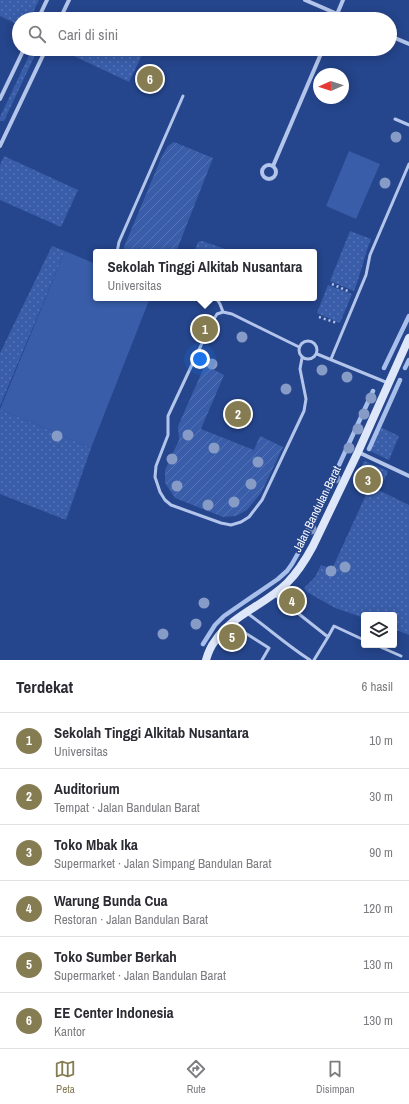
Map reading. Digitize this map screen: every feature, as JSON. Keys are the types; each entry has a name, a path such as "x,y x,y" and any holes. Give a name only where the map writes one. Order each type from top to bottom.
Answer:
{"street":[{"path":"41,12 47,0"},
{"path":"63,12 69,0"},
{"path":"305,0 332,12"},
{"path":"338,12 343,0"},
{"path":"397,39 409,44"},
{"path":"0,99 21,56"},
{"path":"0,146 1,140 43,56"},
{"path":"273,166 319,56"},
{"name":"Jalan Bandulan Barat","path":"206,660 214,642 232,624 274,594 291,579 310,552 358,452 409,338"},
{"path":"358,452 409,476"}],"lane":[{"path":"117,249 118,242 183,96"},
{"path":"395,119 409,125"},
{"path":"331,359 366,275 370,255 409,164"},
{"path":"218,301 223,312"},
{"path":"299,347 232,314 223,312 217,314 168,416 168,435 156,466 155,477 160,492 165,500 171,505 221,524 231,525 241,522 248,517 262,500 304,411 306,400 300,369 302,358 299,354 299,347 302,342 311,342 316,345 315,357 310,360 302,358"},
{"path":"316,354 388,383"},
{"path":"274,594 328,637"},
{"path":"247,612 289,646 310,660"},
{"path":"232,624 269,648 262,660"},
{"path":"314,660 334,626 361,639"},
{"path":"383,648 401,656"}],"path":[{"path":"332,284 358,295"},
{"path":"320,317 345,327"}],"shaded area":[{"path":"0,0 39,0 33,12 12,12 12,22 0,16"},
{"path":"29,56 35,56 4,121 0,121 0,117"},
{"path":"74,56 142,56 129,82"},
{"path":"174,142 213,158 177,249 124,249 162,156 168,146"},
{"path":"349,151 380,164 356,219 326,206"},
{"path":"4,156 78,190 61,227 0,200 0,165"},
{"path":"350,231 371,239 354,291 330,281"},
{"path":"202,241 225,249 195,249 198,242"},
{"path":"52,246 65,251 0,406 0,353"},
{"path":"65,251 93,263 93,301 149,301 91,448 0,409"},
{"path":"328,285 352,294 340,323 317,313"},
{"path":"205,365 224,375 201,429 254,450 260,436 283,447 261,493 247,510 236,516 223,517 175,498 165,483 165,470 179,440 178,426"},
{"path":"0,409 91,448 66,520 0,494"},
{"path":"380,427 399,436 389,460 370,451"},
{"path":"364,461 388,471 384,481 360,470"},
{"path":"370,486 409,505 409,635 397,630 397,612 361,612 361,617 335,608 307,592 304,588 315,577 321,565 332,569"}],"waterway":[{"path":"384,368 409,316"},
{"path":"405,368 409,360"},
{"path":"369,449 400,380"},
{"path":"203,644 215,625 224,616 278,579 292,564 301,548 373,391"}],"place":[{"name":"EE Center Indonesia","path":"150,79"},
{"name":"Sekolah Tinggi Alkitab Nusantara","path":"205,329"},
{"name":"Auditorium","path":"238,414"},
{"name":"Toko Mbak Ika","path":"368,480"},
{"name":"Warung Bunda Cua","path":"292,601"},
{"name":"Toko Sumber Berkah","path":"232,637"}]}
